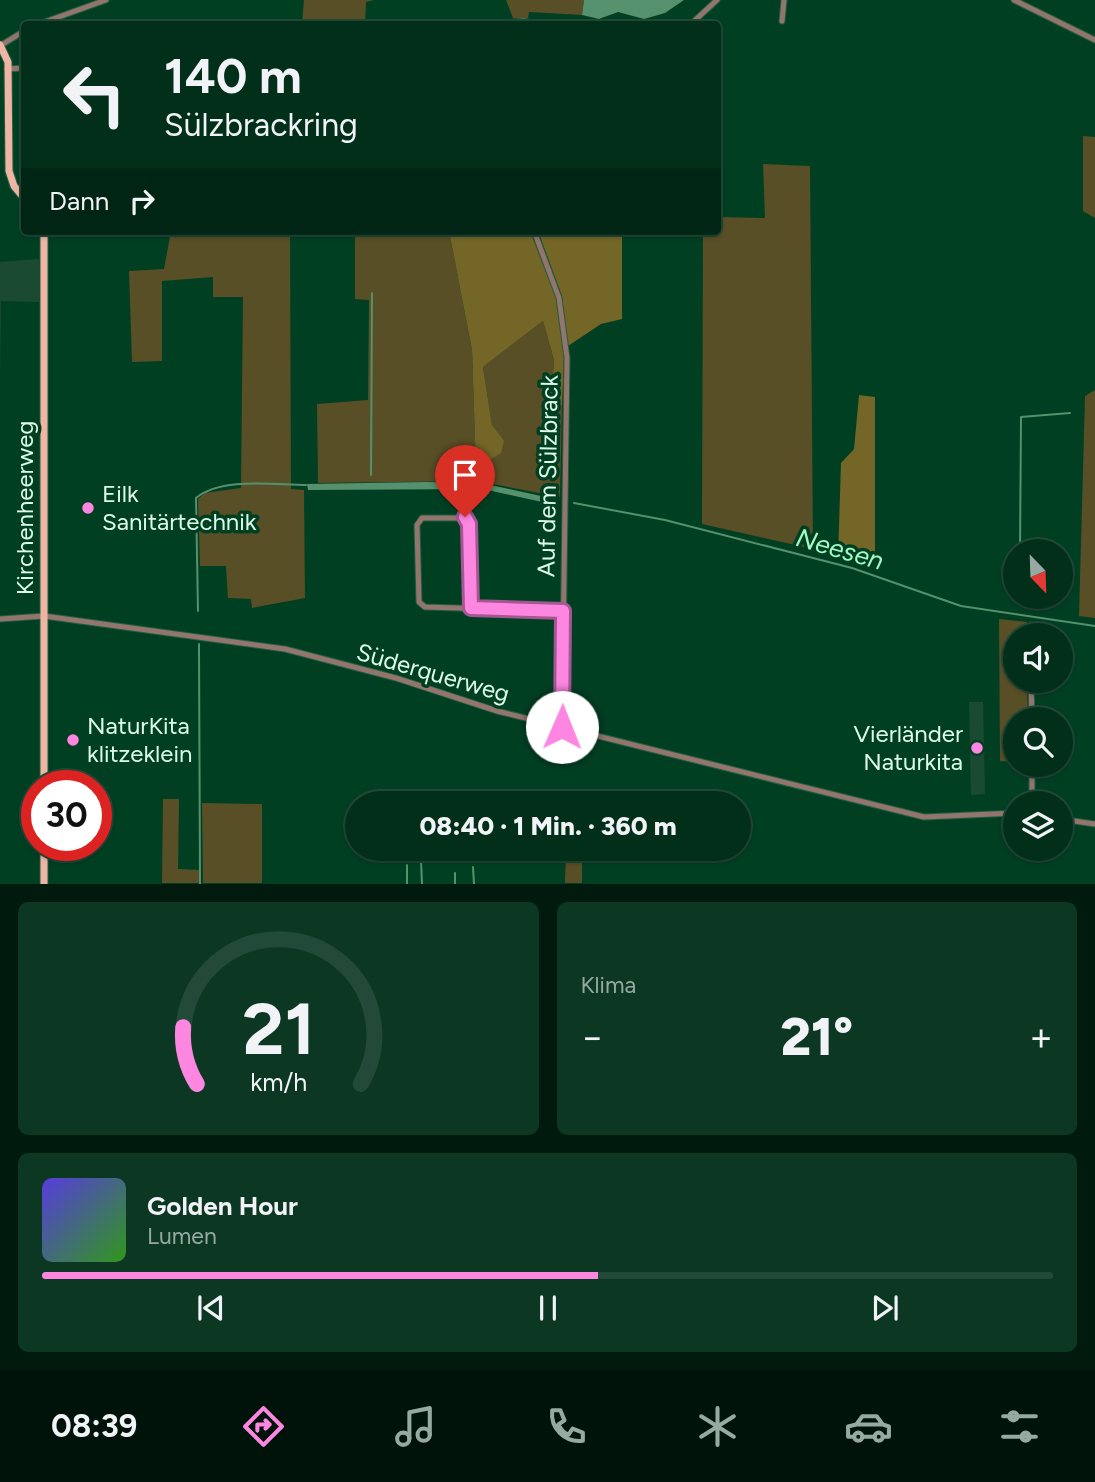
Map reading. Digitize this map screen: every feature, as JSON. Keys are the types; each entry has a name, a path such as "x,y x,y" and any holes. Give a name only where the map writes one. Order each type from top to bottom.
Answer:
{"main road":[{"path":"0,46 7,58 4,152 11,180 21,194"},
{"path":"0,57 6,69"},
{"name":"Kirchenheerweg","path":"44,235 44,770"},
{"path":"44,861 44,884"}],"street":[{"path":"47,21 106,0"},
{"path":"694,21 717,0"},
{"path":"782,21 784,0"},
{"path":"1014,0 1095,40"},
{"path":"0,46 21,33"},
{"path":"6,69 21,68"},
{"name":"Auf dem Sülzbrack","path":"535,235 559,298 567,358 562,727"},
{"path":"471,608 469,524 465,517 422,518 417,525 419,603 425,607 563,611"},
{"name":"Süderquerweg","path":"0,619 44,616 285,649 562,727 924,817 1003,814"},
{"path":"1073,821 1095,824"}],"shaded area":[{"path":"304,0 374,0 366,2 365,21 302,21"},
{"path":"506,0 584,0 582,15 529,12 528,18 513,18"},
{"path":"584,0 684,0 665,13 644,19 618,12 599,19 582,15"},
{"path":"1083,136 1095,137 1095,218 1083,211"},
{"path":"763,164 810,166 813,549 702,524 703,235 721,235 721,217 765,218"},
{"path":"170,235 290,235 291,489 304,490 305,598 252,608 251,599 228,598 226,566 200,566 198,499 205,493 241,488 243,297 213,297 213,277 162,281 162,361 132,362 129,271 164,269"},
{"path":"355,235 450,235 472,350 476,468 500,453 492,425 483,367 543,321 554,360 551,400 562,406 560,497 477,481 318,483 317,404 368,400 369,300 355,299"},
{"path":"450,235 532,235 557,300 564,358 562,406 551,400 554,360 543,321 483,367 492,425 504,441 501,453 476,469 472,350"},
{"path":"539,235 622,235 622,319 601,324 568,346 562,296"},
{"path":"39,259 39,302 1,301 0,382 0,262"},
{"path":"1095,390 1095,618 1079,616 1085,396"},
{"path":"859,395 875,397 875,568 838,557 841,463 854,449"},
{"path":"481,483 550,498 551,504 483,489 308,490 307,484"},
{"path":"999,619 1027,622 1003,623 1003,693 1027,693 1028,707 1003,707 1003,761 1000,761"},
{"name":"Vierländer Naturkita","path":"969,702 983,702 985,794 971,795"},
{"path":"163,799 179,799 178,869 199,870 199,883 162,883"},
{"path":"202,803 262,804 262,883 203,883"},
{"path":"566,861 582,861 582,883 565,883"}],"waterway":[{"path":"371,475 372,293"},
{"path":"1020,539 1021,417 1070,413"},
{"path":"198,611 196,498 207,491 234,485 306,485"},
{"name":"Neesen","path":"574,503 665,520 852,568 961,606 1095,626"},
{"path":"199,644 200,884"},
{"path":"421,861 422,884"},
{"path":"407,865 407,884"},
{"path":"473,867 474,884"},
{"path":"455,873 455,884"}],"place":[{"name":"Eilk Sanitärtechnik","path":"88,508"},
{"name":"NaturKita klitzeklein","path":"73,740"},
{"name":"Vierländer Naturkita","path":"977,748"}],"route":[{"path":"465,517 469,524 471,608 563,611 562,727"}]}
